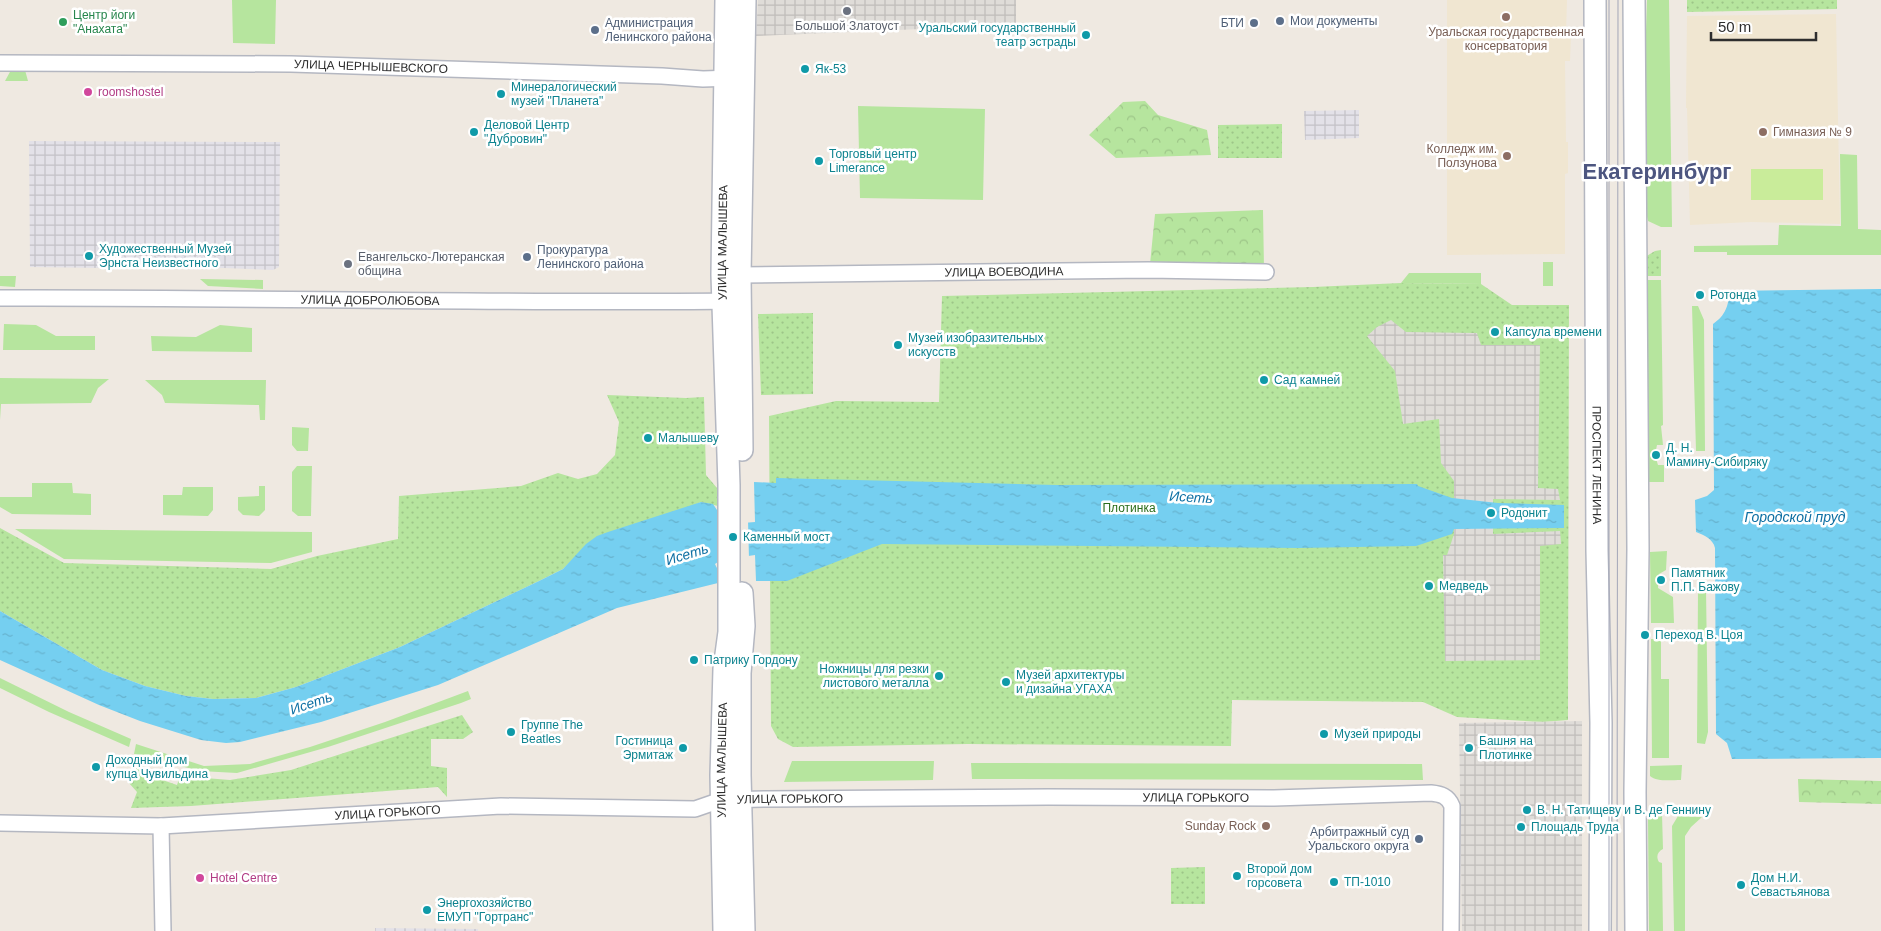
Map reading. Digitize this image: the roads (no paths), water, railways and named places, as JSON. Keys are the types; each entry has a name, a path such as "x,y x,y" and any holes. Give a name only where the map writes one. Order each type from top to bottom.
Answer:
{"main road":[{"name":"УЛИЦА МАЛЫШЕВА","path":"726,0 734,78 740,275 731,301"},
{"name":"УЛИЦА МАЛЫШЕВА","path":"744,931 730,800 724,669 735,589 731,301 734,78 745,0"},
{"name":"ПРОСПЕКТ ЛЕНИНА","path":"1595,0 1597,551 1601,723 1600,931"},
{"path":"1634,0 1638,473 1635,792 1636,931"},
{"name":"УЛИЦА МАЛЫШЕВА","path":"724,931 730,800"}],"street":[{"name":"УЛИЦА ЧЕРНЫШЕВСКОГО","path":"0,63 291,64 734,78"},
{"name":"УЛИЦА ВОЕВОДИНА","path":"740,275 1148,270 1266,272"},
{"name":"УЛИЦА ДОБРОЛЮБОВА","path":"0,298 243,298 421,302 731,301"},
{"name":"УЛИЦА ГОРЬКОГО","path":"0,823 161,826 510,806 696,809 730,800 959,797 1274,798 1431,793 1445,797 1452,806 1450,931"},
{"path":"161,826 163,931"}],"water":[{"name":"Городской пруд","path":"1881,289 1881,758 1732,759 1727,743 1716,734 1715,548 1710,540 1696,532 1695,500 1707,496 1714,490 1713,324 1726,310 1730,291"},
{"name":"Исеть","path":"776,478 1056,485 1417,484 1452,498 1498,503 1564,505 1564,528 1454,529 1452,534 1416,546 1298,548 882,544 787,581 756,581 755,555 721,560 715,564 721,576 718,583 617,608 438,685 321,722 240,742 226,743 201,740 140,721 99,705 0,660 0,611 102,670 145,686 186,696 213,699 256,698 296,687 400,647 563,569 586,544 597,536 608,532 701,502 713,504 717,510 718,525 755,522 754,482 776,483"}],"tram line":[{"path":"1609,0 1609,931"},
{"path":"1617,931 1618,0"}],"place":[{"name":"Большой Златоуст","path":"847,11"},
{"name":"Уральская государственная консерватория","path":"1506,17"},
{"name":"Мои документы","path":"1280,21"},
{"name":"Центр йоги \"Анахата\"","path":"63,22"},
{"name":"БТИ","path":"1254,23"},
{"name":"Администрация Ленинского района","path":"595,30"},
{"name":"Уральский государственный театр эстрады","path":"1086,35"},
{"name":"Як-53","path":"805,69"},
{"name":"roomshostel","path":"88,92"},
{"name":"Минералогический музей \"Планета\"","path":"501,94"},
{"name":"Деловой Центр \"Дубровин\"","path":"474,132"},
{"name":"Гимназия № 9","path":"1763,132"},
{"name":"Колледж им. Ползунова","path":"1507,156"},
{"name":"Торговый центр Limerance","path":"819,161"},
{"name":"Художественный Музей Эрнста Неизвестного","path":"89,256"},
{"name":"Прокуратура Ленинского района","path":"527,257"},
{"name":"Евангельско-Лютеранская община","path":"348,264"},
{"name":"Ротонда","path":"1700,295"},
{"name":"Капсула времени","path":"1495,332"},
{"name":"Музей изобразительных искусств","path":"898,345"},
{"name":"Сад камней","path":"1264,380"},
{"name":"Малышеву","path":"648,438"},
{"name":"Д. Н. Мамину-Сибиряку","path":"1656,455"},
{"name":"Родонит","path":"1491,513"},
{"name":"Каменный мост","path":"733,537"},
{"name":"Памятник П.П. Бажову","path":"1661,580"},
{"name":"Медведь","path":"1429,586"},
{"name":"Переход В. Цоя","path":"1645,635"},
{"name":"Патрику Гордону","path":"694,660"},
{"name":"Ножницы для резки листового металла","path":"939,676"},
{"name":"Музей архитектуры и дизайна УГАХА","path":"1006,682"},
{"name":"Группе The Beatles","path":"511,732"},
{"name":"Музей природы","path":"1324,734"},
{"name":"Гостиница Эрмитаж","path":"683,748"},
{"name":"Башня на Плотинке","path":"1469,748"},
{"name":"Доходный дом купца Чувильдина","path":"96,767"},
{"name":"В. Н. Татищеву и В. де Геннину","path":"1527,810"},
{"name":"Sunday Rock","path":"1266,826"},
{"name":"Площадь Труда","path":"1521,827"},
{"name":"Арбитражный суд Уральского округа","path":"1419,839"},
{"name":"Второй дом горсовета","path":"1237,876"},
{"name":"Hotel Centre","path":"200,878"},
{"name":"ТП-1010","path":"1334,882"},
{"name":"Дом Н.И. Севастьянова","path":"1741,885"},
{"name":"Энергохозяйство ЕМУП \"Гортранс\"","path":"427,910"}],"district":[{"name":"Екатеринбург","path":"1657,171"}],"park label":[{"name":"Плотинка","path":"1129,508"}]}
